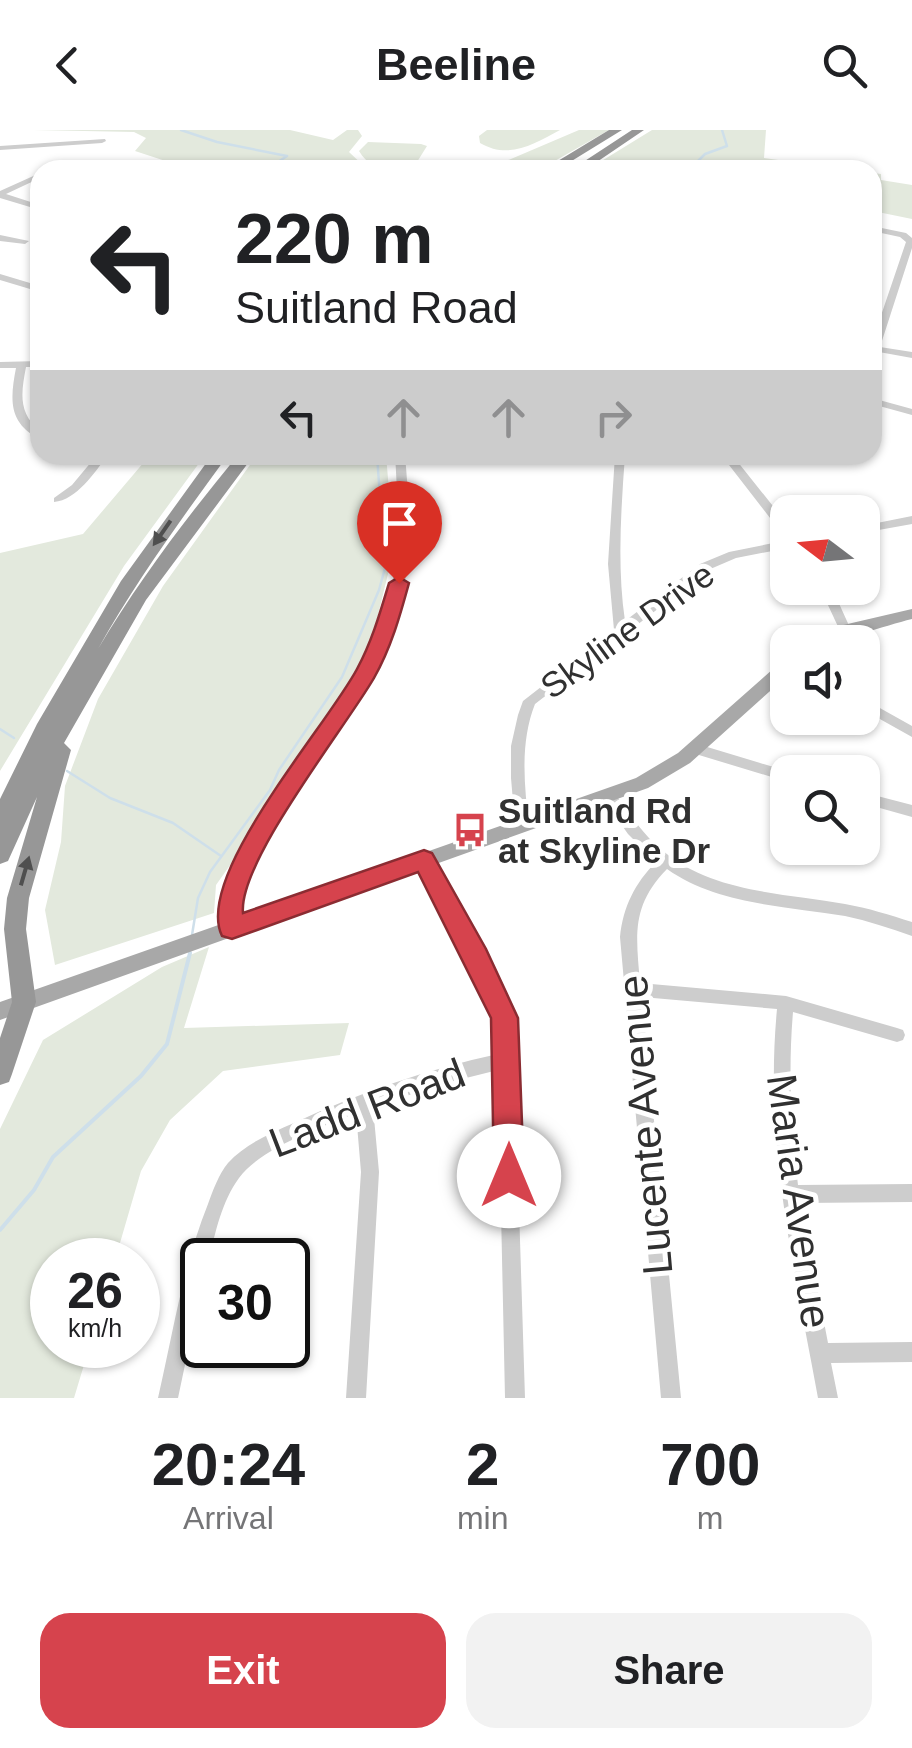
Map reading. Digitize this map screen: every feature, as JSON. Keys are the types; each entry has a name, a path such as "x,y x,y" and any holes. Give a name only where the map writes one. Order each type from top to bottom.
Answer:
{"highway":[{"path":"566,160 616,130"},
{"path":"592,160 639,130"},
{"path":"0,822 48,722 123,590 213,465"},
{"path":"0,855 52,746 97,665 166,558 238,465"},
{"path":"0,1074 24,1002 15,930 20,887 63,744 97,665"},
{"path":"0,802 21,759 48,722"}],"main road":[{"path":"866,625 912,614"},
{"path":"0,1011 655,777 770,680"}],"street":[{"path":"0,148 102,140"},
{"path":"0,195 30,180"},
{"path":"0,195 30,205"},
{"path":"882,231 909,239 882,328"},
{"path":"0,238 26,241"},
{"path":"0,277 30,285"},
{"path":"882,353 912,355"},
{"path":"22,364 14,399 17,413 30,426"},
{"path":"0,365 30,364"},
{"path":"882,403 912,412"},
{"path":"58,500 76,487 95,465"},
{"path":"232,928 230,905 242,863 342,712 386,632 404,546 400,465"},
{"path":"619,465 614,596 620,629"},
{"path":"734,465 770,510"},
{"path":"880,526 912,520"},
{"name":"Skyline Drive","path":"522,824 518,762 525,712 539,692 704,567 733,555 770,548"},
{"path":"880,713 911,731"},
{"path":"694,748 770,771"},
{"path":"608,796 628,828 664,863 752,897 842,909 912,928"},
{"path":"880,802 912,811"},
{"path":"424,860 477,957 504,1018 515,1398"},
{"name":"Lucente Avenue","path":"664,863 641,887 629,917 632,989 671,1398"},
{"path":"632,989 786,1003 897,1035"},
{"name":"Maria Avenue","path":"786,1003 779,1054 780,1092 792,1194 828,1398"},
{"name":"Ladd Road","path":"168,1398 209,1231 223,1187 236,1167 268,1143 364,1104 453,1070 506,1060"},
{"path":"356,1398 370,1192 364,1104"},
{"path":"792,1194 912,1194"},
{"path":"820,1353 912,1352"}],"shaded area":[{"path":"33,130 290,130 333,140 347,130 358,130 362,136 349,152 358,160 162,160 135,151 146,138 134,132"},
{"path":"487,130 560,130 521,148 501,150 480,143 479,136"},
{"path":"579,130 609,130 556,160 508,160"},
{"path":"652,130 766,130 764,158 778,160 603,160"},
{"path":"368,142 427,146 418,160 367,160 359,151"},
{"path":"882,180 912,185 912,219 882,213"},
{"path":"142,465 198,465 124,566 0,771 0,553 83,534"},
{"path":"250,465 387,465 394,549 371,644 286,786 216,885 214,913 55,965 45,910 61,842 65,786 98,699 163,586"},
{"path":"209,947 184,1028 349,1023 340,1055 223,1071 170,1120 141,1171 121,1238 30,1238 30,1368 83,1368 74,1398 0,1398 0,1129 43,1040 162,967"}],"waterway":[{"path":"181,130 217,142 287,156 281,160"},
{"path":"699,160 727,146 722,130"},
{"path":"192,935 198,898 210,872 270,790 279,770 342,677 379,590 385,568 378,465"},
{"path":"0,729 14,738"},
{"path":"67,771 110,798 173,823 221,856"},
{"path":"0,1230 34,1190 53,1157 141,1076 167,1044 190,953"}],"place":[{"name":"Suitland Rd at Skyline Dr","path":"470,830"}],"route":[{"path":"399,583 386,632 365,674 309,766 242,863 230,905 232,928 424,860 477,957 504,1018 509,1176"}]}
